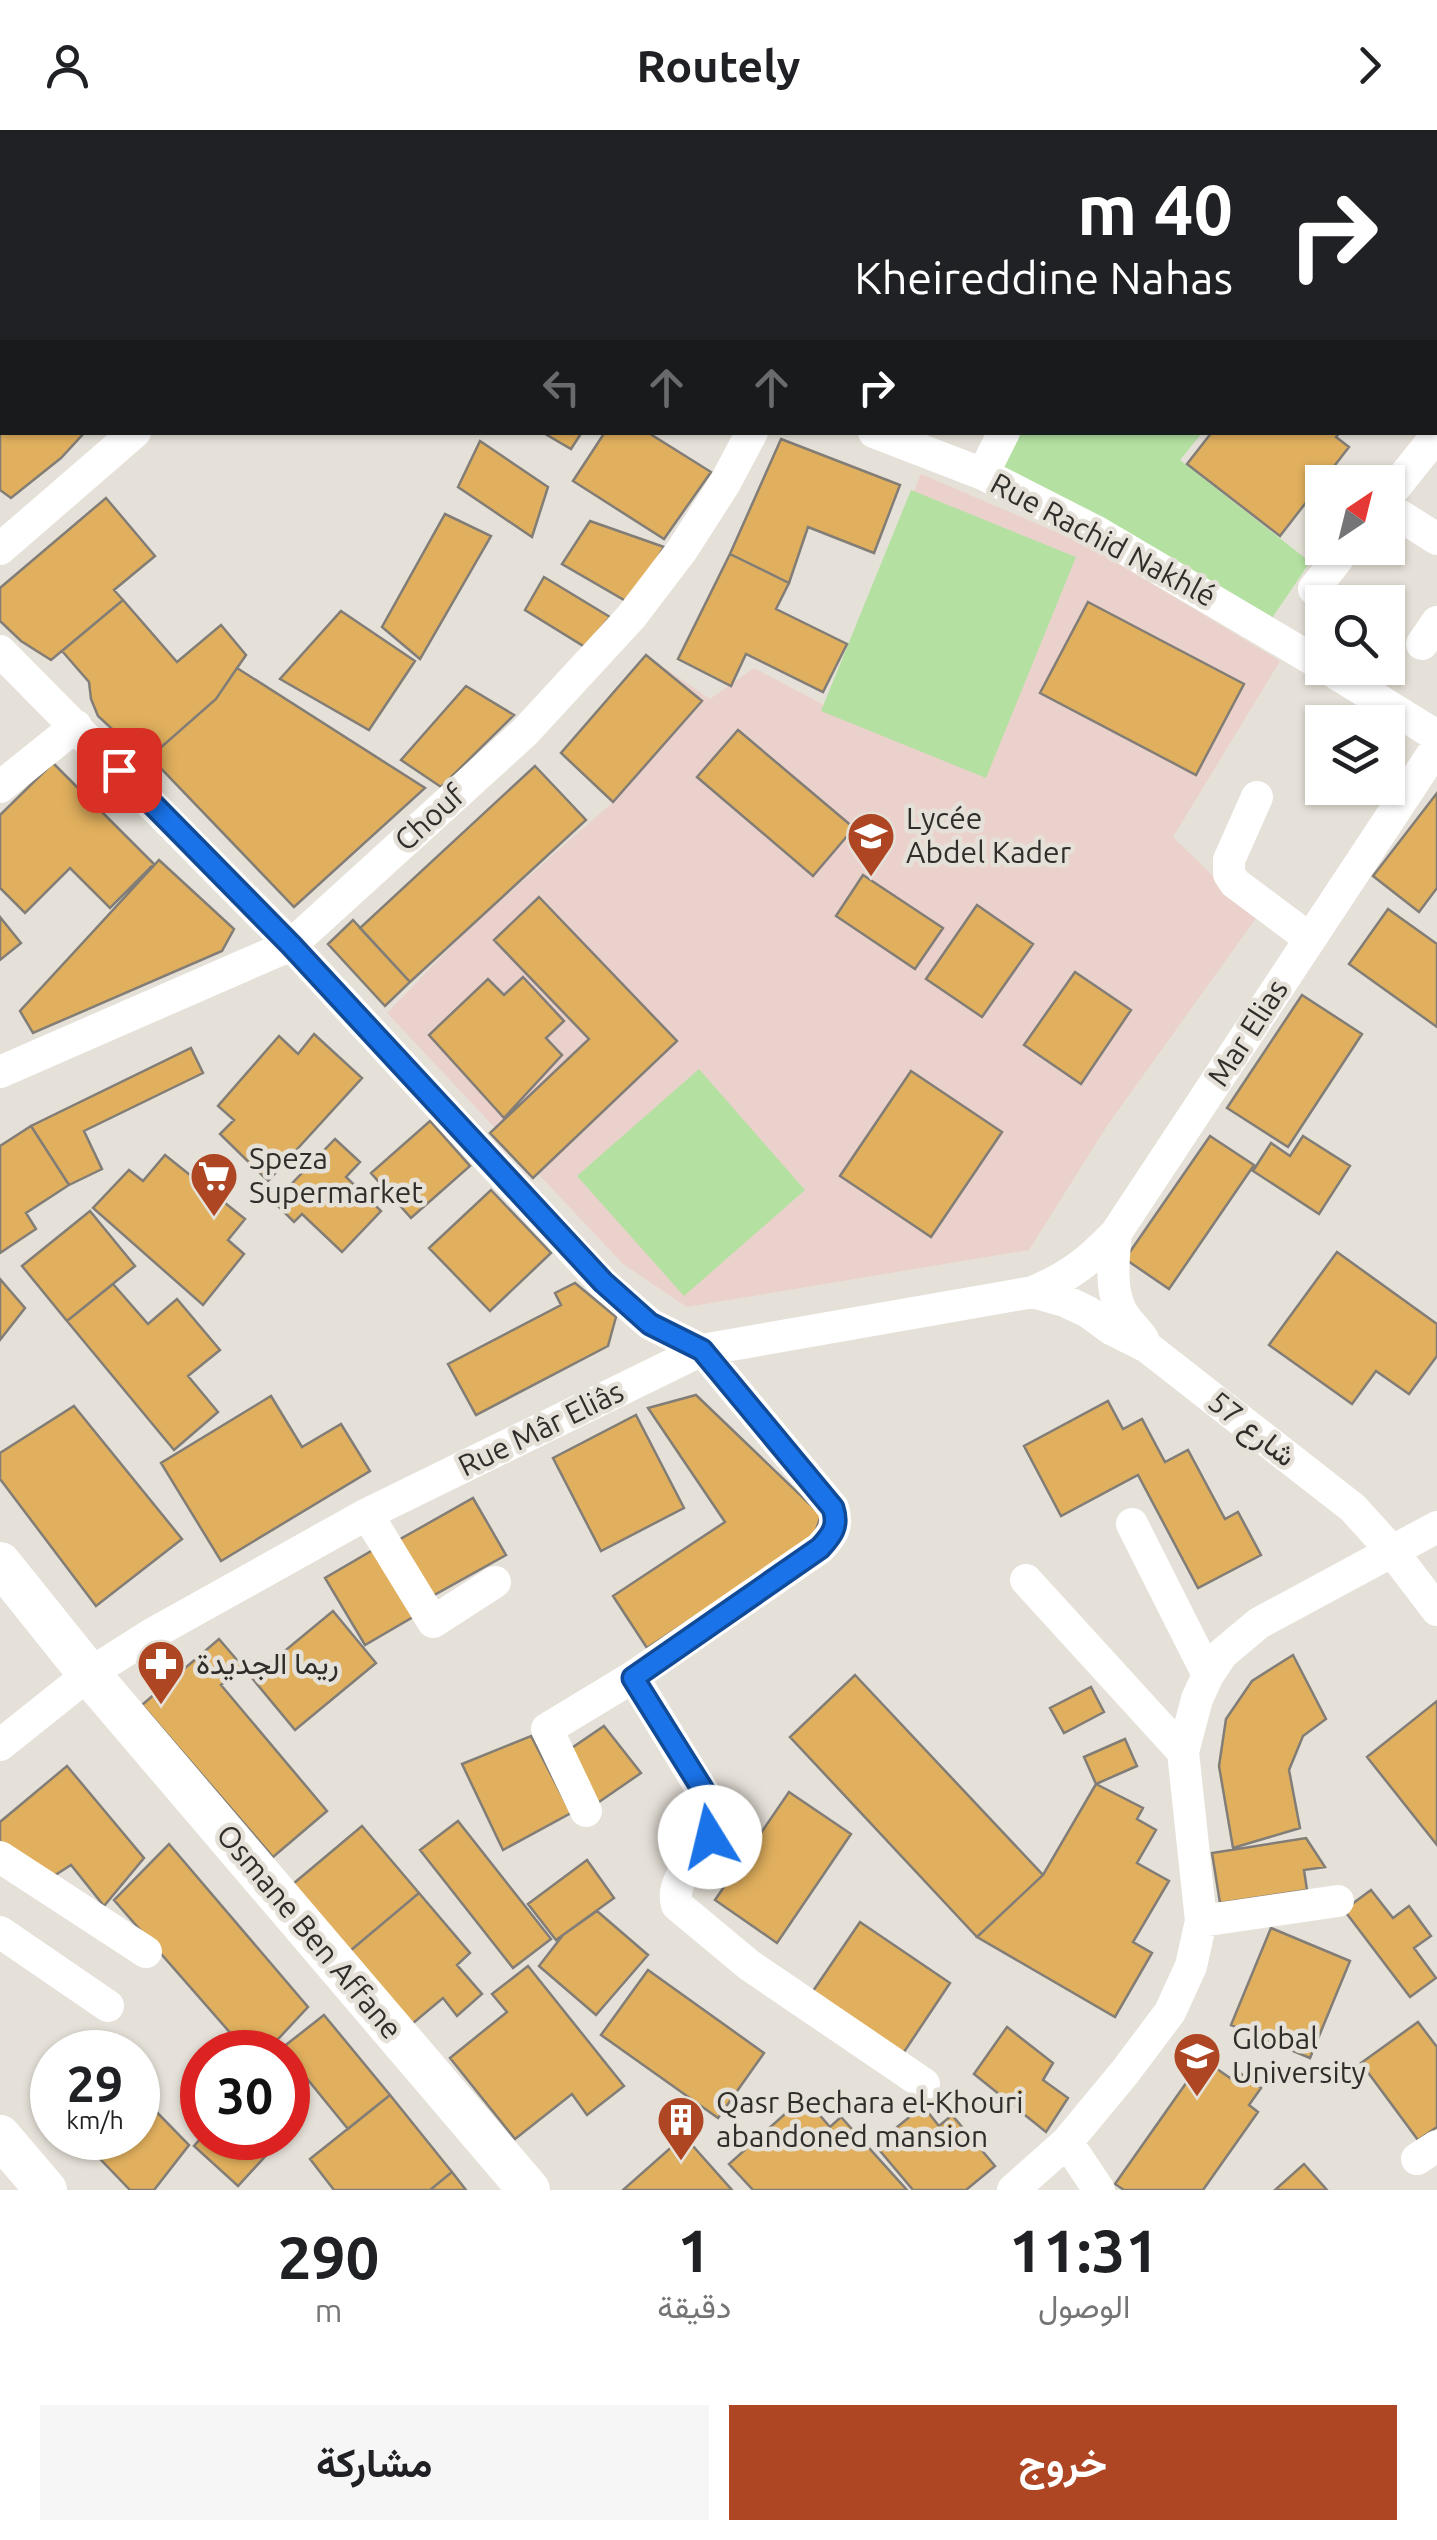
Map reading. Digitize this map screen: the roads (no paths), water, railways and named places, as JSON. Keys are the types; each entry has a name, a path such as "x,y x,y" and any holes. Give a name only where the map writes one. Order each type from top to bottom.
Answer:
{"main road":[{"name":"Osmane Ben Affane","path":"0,1563 89,1674 528,2190"},
{"path":"0,2136 46,2190"}],"street":[{"path":"0,548 130,435"},
{"name":"Chouf","path":"0,1072 291,945 525,732 630,617 682,550 750,435"},
{"name":"Rue Rachid Nakhlé","path":"882,435 983,474 1097,532 1305,654"},
{"path":"983,474 1002,435"},
{"path":"1405,474 1436,435"},
{"path":"1405,519 1437,539"},
{"path":"1317,585 1333,565"},
{"path":"0,651 291,945 603,1282 650,1324 702,1350 833,1508 836,1524 820,1548 633,1678 547,1728 586,1811"},
{"name":"Rue Rachid Nakhlé","path":"1355,685 1437,736"},
{"path":"0,787 76,726"},
{"name":"Mar Elias","path":"1033,1292 1067,1277 1116,1232 1437,747"},
{"path":"1257,798 1229,860 1229,874 1235,883 1310,939"},
{"path":"1116,1232 1114,1277 1120,1310 1147,1346"},
{"name":"Rue Mâr Eliâs","path":"89,1674 152,1634 367,1514 702,1350 1033,1292"},
{"name":"شارع 57","path":"1033,1292 1065,1301 1147,1346 1354,1508 1437,1610"},
{"path":"367,1514 433,1622 495,1582"},
{"path":"1132,1524 1208,1675"},
{"path":"1013,2190 1068,2142 1125,2072 1170,2012 1192,1966 1202,1921 1183,1752 1197,1699 1208,1675 1222,1654 1259,1623 1437,1527"},
{"path":"1026,1580 1183,1752"},
{"path":"0,1745 89,1674"},
{"path":"633,1678 708,1798 712,1816 710,1837 677,1884 677,1905 740,1976 924,2084"},
{"path":"0,1857 146,1952"},
{"path":"1202,1921 1338,1901"},
{"path":"0,1932 108,2006"},
{"path":"1068,2142 1099,2190"}],"place":[{"name":"Lycée Abdel Kader","path":"871,878"},
{"name":"Speza Supermarket","path":"214,1218"},
{"name":"ريما الجديدة","path":"161,1706"},
{"name":"Global University","path":"1197,2098"},
{"name":"Qasr Bechara el-Khouri abandoned mansion","path":"681,2162"}]}
